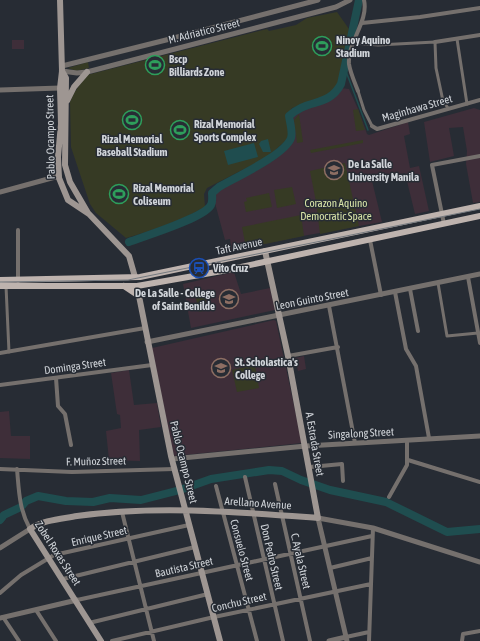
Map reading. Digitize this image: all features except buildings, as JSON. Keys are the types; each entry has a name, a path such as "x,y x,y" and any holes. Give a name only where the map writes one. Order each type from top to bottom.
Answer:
{"main road":[{"name":"Pablo Ocampo Street","path":"60,0 62,167 88,214"},
{"name":"Pablo Ocampo Street","path":"62,68 66,78 66,105 62,167 59,176 64,194 68,200 88,214 129,256 135,277"},
{"path":"66,105 74,87 88,72"},
{"path":"68,200 77,194"},
{"name":"Taft Avenue","path":"3,286 18,283 135,277 480,206"},
{"name":"Taft Avenue","path":"0,280 18,283 137,286 370,240 480,216"},
{"path":"337,236 340,246"},
{"name":"A. Estrada Street","path":"265,251 280,315 310,467 318,518"},
{"path":"120,285 139,296"},
{"name":"Pablo Ocampo Street","path":"137,286 144,328 174,468 220,641"},
{"name":"Arellano Avenue","path":"30,529 40,523 64,518 122,512 185,510 222,511 318,518"},
{"name":"Zobel Roxas Street","path":"30,529 77,600 89,623 101,641"}],"street":[{"name":"M. Adriatico Street","path":"62,68 318,0"},
{"name":"M. Adriatico Street","path":"62,68 78,73 88,72 336,7 350,0"},
{"name":"Maginhawa Street","path":"364,0 365,6 362,23 354,43 349,63 372,126 377,128 480,100"},
{"path":"362,23 420,17 480,8"},
{"path":"354,43 378,45 435,42 480,35"},
{"path":"457,39 467,104"},
{"path":"435,42 436,68 443,101 448,108"},
{"path":"0,90 60,88"},
{"path":"444,224 432,165 480,156"},
{"path":"0,192 59,176"},
{"path":"18,230 18,283"},
{"path":"370,240 381,295"},
{"name":"Leon Guinto Street","path":"147,342 480,274"},
{"path":"468,277 480,343"},
{"path":"438,283 447,336 478,333"},
{"path":"3,286 9,352"},
{"path":"410,289 418,331"},
{"path":"395,292 406,349 416,366 429,438"},
{"path":"329,306 338,347 355,444"},
{"path":"0,353 144,328"},
{"path":"288,356 338,347"},
{"name":"Dominga Street","path":"0,385 152,364"},
{"path":"56,378 58,406 65,414 71,445"},
{"name":"Singalong Street","path":"172,459 306,446 480,436"},
{"path":"389,497 405,470 408,460 407,440"},
{"path":"408,460 480,482"},
{"path":"310,467 342,464 343,481"},
{"name":"F. Muñoz Street","path":"0,469 72,472 174,468"},
{"name":"Zobel Roxas Street","path":"17,470 19,503 23,516 30,529"},
{"name":"Don Pedro Street","path":"245,477 282,641"},
{"name":"C. Ayala Street","path":"275,484 310,641"},
{"name":"Consuelo Street","path":"216,486 257,641"},
{"path":"122,512 154,641"},
{"name":"Arellano Avenue","path":"318,518 373,528 480,562"},
{"name":"A. Estrada Street","path":"318,518 346,639"},
{"name":"Enrique Street","path":"0,593 21,575 49,558 189,525"},
{"path":"369,641 373,528"},
{"path":"0,548 30,529"},
{"name":"Bautista Street","path":"2,618 325,545 372,536"},
{"path":"63,579 195,547"},
{"path":"330,568 372,558"},
{"name":"Conchu Street","path":"112,641 249,609 370,584"},
{"path":"89,623 208,594"},
{"path":"36,610 56,641"},
{"path":"2,618 19,641"},
{"path":"462,641 463,634 480,631"},
{"path":"329,641 346,639 369,632"}],"shaded area":[{"path":"12,40 24,40 24,49 12,49"},
{"name":"De La Salle University Manila","path":"341,88 349,89 367,134 369,135 408,122 410,134 404,136 410,168 419,166 429,211 415,214 405,173 372,181 382,222 297,237 228,252 227,247 231,246 230,239 225,240 212,192 218,187 255,167 254,164 271,159 291,141 293,136 293,112 330,101"},
{"name":"De La Salle University Manila","path":"474,108 480,110 480,202 473,203 466,164 467,151 463,127 449,128 454,156 430,162 424,122"},
{"path":"268,139 271,152 263,152 259,144 261,141"},
{"path":"254,143 258,157 228,165 224,151"},
{"name":"De La Salle - College of Saint Benilde","path":"234,272 241,294 270,288 275,310 191,328 183,284"},
{"name":"St. Scholastica's College","path":"274,320 276,321 302,443 174,456 152,348"},
{"name":"St. Scholastica's College","path":"304,356 306,369 298,371 295,358"},
{"path":"129,370 134,405 157,403 161,427 139,430 140,461 109,460 106,431 121,428 120,415 117,414 111,373"},
{"path":"9,411 11,436 30,436 30,459 0,458 0,412"}],"green space":[{"name":"Rizal Memorial Sports Complex","path":"337,12 349,29 342,72 336,87 333,92 324,98 292,108 287,116 290,137 266,158 207,188 204,194 205,207 176,221 147,232 126,238 96,213 90,204 71,147 70,102 74,93 87,75 267,29 269,31 296,25 307,18"},
{"path":"88,62 89,68 76,71 68,68"},
{"path":"358,109 365,130 356,131 353,110"},
{"path":"299,114 303,142 297,143 294,120"},
{"path":"363,140 363,143 311,153 310,150"},
{"name":"Corazon Aquino Democratic Space","path":"345,163 359,226 320,234 310,171"},
{"path":"292,187 296,204 277,208 274,190"},
{"path":"269,193 272,207 246,212 244,202 247,201 246,198"},
{"path":"301,215 304,236 246,248 242,227"},
{"path":"204,292 208,310 199,312 195,294"},
{"path":"255,365 259,388 237,392 232,370"}],"waterway":[{"path":"129,242 186,221 206,210 211,205 212,193 219,187 270,159 287,145 292,136 289,116 296,110 330,97 336,92 341,84 359,0"},
{"path":"344,66 368,130"},
{"path":"0,520 4,515 21,507 26,501 38,496 66,501 93,502 110,498 141,500 180,490 211,479 269,470 282,471 301,480 330,490 386,502 447,532 480,529"}],"tram line":[{"path":"0,282 128,280 480,209"}],"place":[{"name":"Ninoy Aquino Stadium","path":"322,46"},
{"name":"Bscp Billiards Zone","path":"155,65"},
{"name":"Rizal Memorial Baseball Stadium","path":"132,120"},
{"name":"Rizal Memorial Sports Complex","path":"180,130"},
{"name":"De La Salle University Manila","path":"334,170"},
{"name":"Rizal Memorial Coliseum","path":"119,194"},
{"name":"Vito Cruz","path":"199,268"},
{"name":"De La Salle - College of Saint Benilde","path":"229,299"},
{"name":"St. Scholastica's College","path":"221,368"}]}
